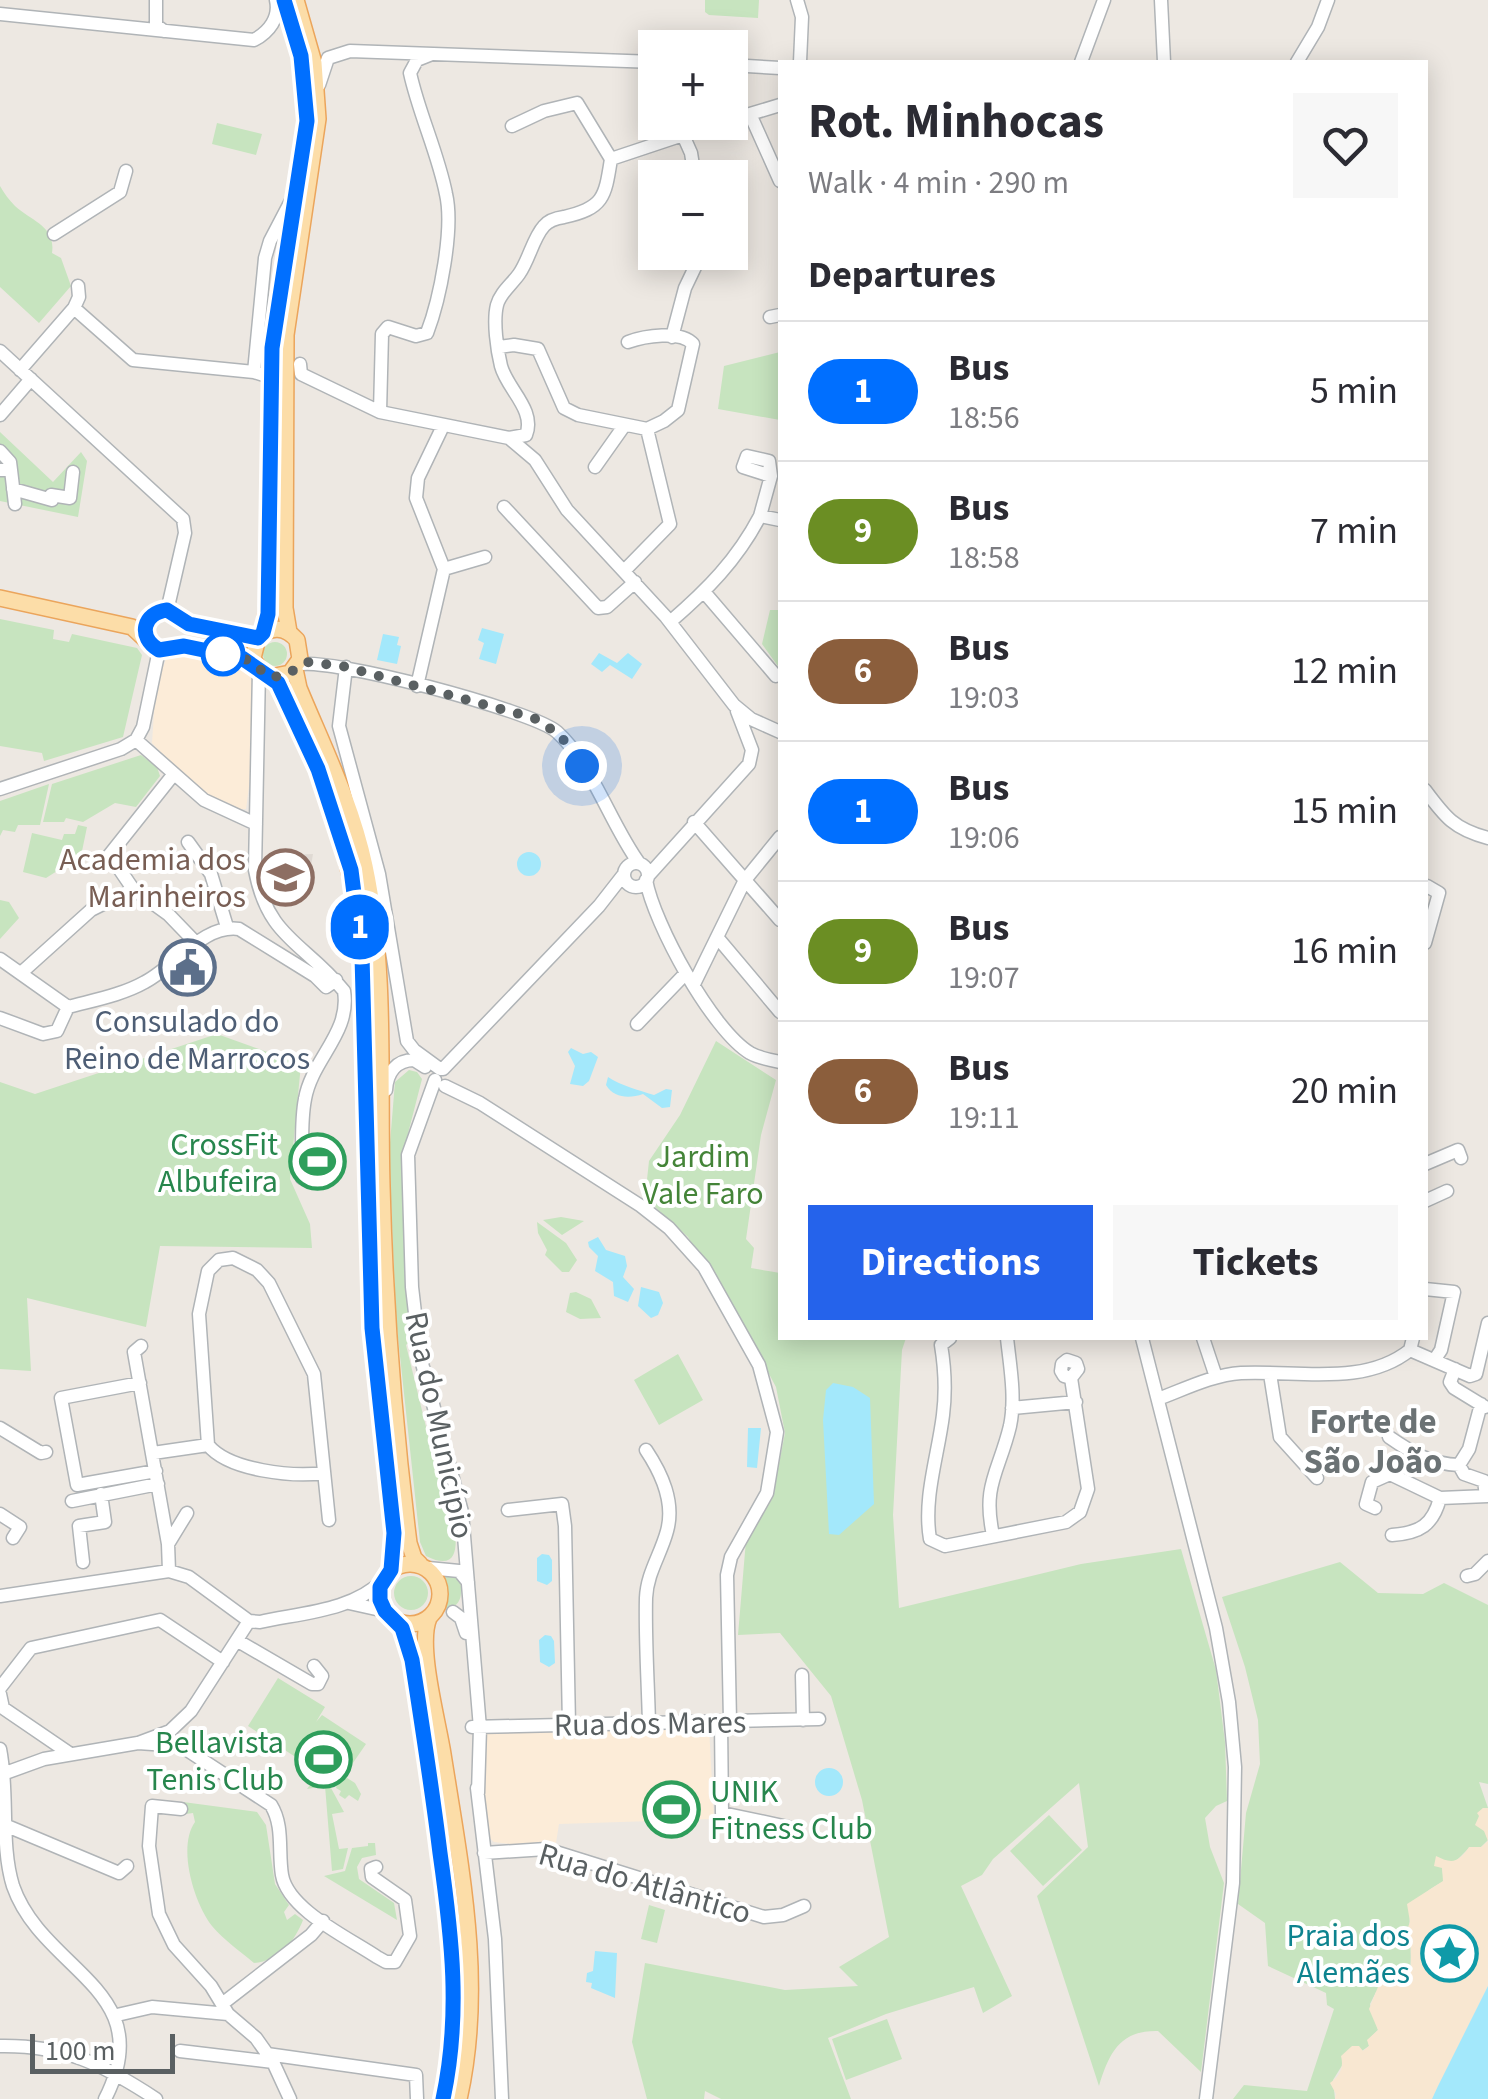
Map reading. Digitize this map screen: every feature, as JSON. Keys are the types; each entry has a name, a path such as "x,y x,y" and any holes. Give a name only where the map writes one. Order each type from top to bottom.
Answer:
{"main road":[{"path":"284,0 304,76 306,141 262,375 270,587 260,635 252,650 262,670 284,676 296,667"},
{"path":"296,0 314,63 316,142 289,302 284,362 284,597 294,638 299,688 351,814 365,866 378,970 392,1388 410,1543 414,1558 440,1588 440,1599 424,1640 470,1954 469,2048 459,2099"},
{"path":"0,595 134,620 174,615 189,624 260,635 276,628 294,638"},
{"path":"0,595 132,627 160,647 193,648 242,658 262,670 282,691 318,769 342,836 358,911 362,956 372,1328 394,1533 380,1600 407,1638 412,1660 455,1964 452,2051 444,2099"},
{"path":"160,647 184,633 174,615"},
{"path":"150,616 144,628 160,647"},
{"path":"387,1575 404,1564 424,1566"},
{"path":"391,1616 417,1624 431,1616"}],"street":[{"path":"25,17 27,0"},
{"path":"156,0 156,25 164,31"},
{"path":"0,14 254,40 273,23 278,8 276,0"},
{"path":"1082,60 1104,0"},
{"path":"1161,0 1164,60"},
{"path":"1298,60 1318,27 1328,0"},
{"path":"799,1 803,42 800,60"},
{"path":"317,92 328,58 350,51 638,61"},
{"path":"380,412 382,334 388,327 416,336 428,333 434,317 448,221 447,195 410,73 417,60 432,54"},
{"path":"748,66 778,68"},
{"path":"512,126 544,111 577,103 610,158 600,202 590,211 555,219 543,226 520,273 498,300 500,364 524,408 546,475"},
{"path":"778,106 750,114 778,177"},
{"path":"610,158 668,140"},
{"path":"54,234 120,192 126,171"},
{"path":"672,337 684,288 693,270"},
{"path":"0,415 74,308 78,286"},
{"path":"74,308 133,360 262,375"},
{"path":"499,346 538,350 564,408 578,415 647,429 678,410 693,344 688,338 672,337 628,342"},
{"path":"0,351 183,519 185,533 174,615"},
{"path":"300,364 301,374 380,412 509,438 526,435 530,426"},
{"path":"417,686 444,570 416,498 418,478 444,426"},
{"path":"594,467 624,426"},
{"path":"504,506 598,608 608,607 670,524 647,429"},
{"path":"443,1077 603,902 678,841 748,764 752,750 734,705 670,622 566,510 535,460 509,438"},
{"path":"0,451 10,462 5,470 16,504"},
{"path":"13,489 52,500 52,495 70,498 72,472"},
{"path":"670,622 705,592 739,553 760,516 771,476"},
{"path":"760,516 778,520"},
{"path":"444,570 485,557"},
{"path":"705,592 776,676"},
{"path":"294,638 308,652 344,667"},
{"path":"0,789 121,749 136,740 143,727 160,647"},
{"path":"296,667 307,662 344,667 548,724 572,749 627,848 690,979 737,1043 752,1054 778,1061"},
{"path":"344,667 339,726 378,874 407,1041 443,1077"},
{"path":"262,670 255,870 260,899 274,924 336,980 344,991 347,1006 342,1028 316,1069 305,1098 302,1178"},
{"path":"734,705 778,731"},
{"path":"749,738 749,729 760,723"},
{"path":"136,740 204,800 256,818"},
{"path":"174,775 106,858 118,866 133,889 169,915 196,944"},
{"path":"1428,794 1444,816 1462,831 1488,838"},
{"path":"694,822 778,918"},
{"path":"638,1024 690,979 717,937 745,880 778,839"},
{"path":"188,842 212,874 227,927"},
{"path":"1428,887 1439,893 1428,932"},
{"path":"21,973 91,910 133,889"},
{"path":"0,1018 43,1034 57,1031 68,1007 142,984 210,932 227,927 239,928 326,987 336,980"},
{"path":"717,937 778,1010"},
{"path":"0,959 68,1007"},
{"path":"381,1126 387,1080 394,1068 405,1060 414,1060 641,1206 669,1228 704,1267 759,1365 777,1432 768,1493 732,1556 727,1575 722,1814 788,1827"},
{"name":"Rua do Município","path":"443,1077 420,1118 408,1164 415,1321 420,1356 462,1512 478,1793 495,1939 502,2099"},
{"path":"1428,1163 1458,1150 1461,1158"},
{"path":"1428,1199 1446,1191"},
{"path":"324,1473 286,1474 257,1468 222,1457 208,1445 199,1314 208,1271 219,1260 232,1258 257,1270 269,1283 307,1355 314,1374 329,1520"},
{"path":"1428,1289 1454,1292 1442,1350 1435,1359"},
{"path":"1158,1399 1216,1377 1369,1371 1395,1362 1411,1344 1470,1376 1476,1374 1488,1323"},
{"path":"947,1340 941,1345 946,1376 927,1519 930,1539 945,1546 1066,1522 1080,1512 1088,1489 1071,1378"},
{"path":"993,1535 988,1490 1010,1426 1012,1408 1006,1340"},
{"path":"1143,1340 1216,1628 1235,1767 1230,1913 1206,2099"},
{"path":"1204,1340 1216,1377"},
{"path":"141,1346 134,1352 168,1544 169,1571"},
{"path":"1455,1369 1450,1382 1454,1388 1484,1407 1459,1465"},
{"path":"1270,1374 1280,1437 1316,1478"},
{"path":"140,1384 62,1398 77,1485 157,1477"},
{"path":"1012,1408 1076,1402"},
{"path":"0,1428 41,1453 46,1452"},
{"path":"1389,1437 1438,1464 1459,1465"},
{"path":"153,1453 208,1445"},
{"path":"646,1450 664,1484 670,1508 667,1532 653,1560 646,1594 649,1724"},
{"path":"1375,1508 1366,1504 1372,1482 1390,1474 1440,1498 1487,1496 1484,1482 1464,1474 1459,1465"},
{"path":"72,1500 157,1477"},
{"path":"83,1562 79,1526 105,1522 101,1494"},
{"path":"1392,1535 1410,1534 1425,1527 1435,1518 1440,1498"},
{"path":"508,1510 562,1504 568,1725"},
{"path":"0,1514 20,1527 13,1538"},
{"path":"168,1544 188,1514"},
{"path":"450,1568 457,1563 465,1542"},
{"path":"1467,1576 1475,1574 1488,1560"},
{"path":"424,1566 450,1568 468,1582"},
{"path":"0,1596 169,1571 190,1577 249,1621 260,1622 347,1603 373,1591 387,1575"},
{"path":"431,1616 460,1610 469,1597"},
{"path":"347,1603 391,1616"},
{"name":"Rua do Município","path":"453,1612 466,1629 476,1727"},
{"path":"69,1753 3,1708 0,1691 31,1648 160,1620 224,1662"},
{"path":"138,1743 170,1731 191,1710 249,1621"},
{"path":"238,1641 318,1684 322,1676 314,1666"},
{"path":"802,1676 803,1720"},
{"path":"191,1710 186,1738 193,1754"},
{"name":"Rua dos Mares","path":"476,1727 819,1719"},
{"path":"2,1774 69,1753 138,1743 168,1743 193,1754 271,1805 278,1816 282,1876 288,1892 324,1922 386,1962 395,1962 410,1936 405,1900 372,1877 370,1869 376,1868"},
{"path":"0,1749 9,1873 14,1890 28,1914 117,2015 122,2045 118,2074 106,2099"},
{"path":"181,1808 152,1806 152,1883 158,1914 174,1945 225,2009 256,2038 290,2099"},
{"path":"6,1826 118,1873 126,1866"},
{"name":"Rua do Atlântico","path":"484,1853 546,1849 764,1918 804,1906"},
{"path":"117,2015 152,2007 225,2009 324,1922"},
{"path":"0,2046 58,2050 118,2074 156,2099"},
{"path":"180,2051 416,2075 417,2099"}],"shaded area":[{"path":"182,652 245,666 253,675 251,771 246,809 234,809 209,797 152,743 155,697 162,670 166,659"},
{"name":"Academia dos Marinheiros","path":"313,854 310,872 275,891 266,856"},
{"path":"709,1727 714,1819 559,1824 556,1843 526,1846 494,1842 487,1836 482,1733 536,1728"}],"green space":[{"path":"705,0 759,0 758,18 709,15 705,12"},
{"path":"217,123 262,134 256,155 212,144"},
{"path":"0,186 15,206 46,230 52,253 61,258 71,286 39,323 0,287"},
{"path":"778,352 778,420 718,409 724,366"},
{"path":"0,432 53,482 81,452 87,461 78,517 0,501"},
{"path":"770,610 778,610 778,666 762,644"},
{"path":"0,619 54,630 53,639 69,642 72,634 137,648 142,655 123,737 44,761 42,753 0,746"},
{"path":"275,642 284,645 284,663 275,666 266,663 263,654 266,645"},
{"path":"141,755 157,767 160,776 136,807 115,803 83,822 66,818 64,822 43,822 52,784"},
{"path":"49,784 40,825 18,825 15,832 3,830 0,836 0,801"},
{"path":"78,825 87,827 81,856 46,878 23,872 32,833 62,840 64,834 75,834"},
{"path":"0,900 9,902 19,918 0,939"},
{"path":"217,1034 301,1064 290,1179 310,1224 312,1248 160,1246 146,1327 27,1298 31,1371 0,1369 0,1082 35,1094"},
{"name":"Jardim Vale Faro","path":"716,1041 776,1080 761,1135 746,1239 754,1248 751,1268 778,1273 778,1340 905,1340 893,1515 899,1608 1081,1564 1181,1549 1216,1670 1225,1742 1227,1801 1205,1818 1210,1847 1224,1883 1201,2072 1158,2031 1145,2032 1118,2046 1099,2086 1037,1896 1088,1847 1079,1783 993,1859 982,1875 961,1886 1012,1996 983,2013 974,1987 886,2014 828,2038 851,2099 721,2099 705,2091 704,2099 647,2099 632,2042 645,1963 785,1990 858,1986 839,1967 889,1937 862,1800 831,1696 780,1633 738,1635 746,1540 772,1499 785,1433 776,1387 737,1314 688,1237 645,1198 649,1161 680,1115"},
{"path":"409,1070 422,1079 403,1153 412,1339 406,1345 449,1521 454,1521 454,1554 445,1561 426,1556 420,1542 396,1319 389,1155 395,1082"},
{"path":"561,1217 584,1221 562,1235 543,1220"},
{"path":"537,1222 566,1243 577,1260 569,1272 562,1272 545,1255 547,1250"},
{"path":"570,1293 591,1299 601,1318 580,1319 566,1312"},
{"path":"678,1354 703,1400 659,1425 634,1380"},
{"path":"1340,1562 1378,1593 1423,1594 1444,1583 1488,1605 1488,1784 1479,1782 1488,1808 1483,1808 1479,1816 1488,1840 1481,1847 1469,1848 1442,1868 1444,1881 1417,1901 1410,1922 1409,1977 1401,1975 1376,1992 1370,2004 1378,2030 1368,2040 1369,2046 1343,2064 1333,2080 1335,2099 1233,2099 1244,2085 1307,2091 1334,2009 1327,2005 1326,1993 1268,1966 1265,1923 1238,1904 1246,1813 1260,1764 1258,1720 1222,1597"},
{"path":"438,1574 454,1575 460,1580 461,1596 453,1607 442,1609 446,1589"},
{"path":"411,1576 423,1581 428,1593 423,1605 411,1610 399,1605 394,1593 399,1581"},
{"path":"278,1678 325,1707 316,1722 322,1715 366,1744 344,1776 355,1783 361,1794 358,1801 349,1795 345,1799 339,1795 337,1784 248,1726"},
{"path":"315,1778 331,1788 344,1812 332,1814 339,1849 348,1848 343,1869 332,1871 325,1786 307,1789"},
{"path":"183,1802 257,1812 266,1825 275,1884 289,1905 284,1912 287,1920 295,1914 303,1920 291,1942 278,1954 254,1963 205,1916 188,1860 195,1822 193,1813 186,1814"},
{"path":"1049,1815 1082,1850 1043,1886 1010,1851"},
{"path":"375,1843 376,1855 362,1858 357,1867 359,1879 394,1903 397,1920 324,1876 345,1871 352,1848"},
{"path":"649,1905 665,1910 657,1943 641,1939"},
{"path":"887,2019 902,2059 846,2080 832,2039"}],"sand":[{"path":"1488,1808 1488,1841 1484,1831 1475,1825 1477,1813"},
{"name":"Praia dos Alemães","path":"1488,1841 1488,1986 1432,2099 1335,2099 1330,2083 1340,2071 1341,2056 1352,2046 1363,2051 1369,2046 1367,2040 1378,2030 1369,2009 1382,1977 1395,1969 1409,1976 1407,1904 1443,1881 1442,1868 1434,1866 1436,1856 1454,1861 1469,1847 1481,1847"}],"water":[{"path":"482,628 504,634 496,664 479,659 484,643 478,640"},
{"path":"383,634 399,637 397,664 377,660"},
{"path":"599,653 617,663 628,653 642,664 632,679 610,665 602,672 591,664"},
{"path":"524,852 534,852 541,864 534,876 524,876 517,869 517,859"},
{"path":"571,1048 598,1057 589,1081 583,1086 570,1084 575,1066 568,1052"},
{"path":"608,1077 654,1095 672,1090 670,1107 662,1108 643,1094 618,1095 606,1085"},
{"path":"598,1237 606,1250 625,1256 623,1277 634,1289 628,1302 614,1296 613,1282 595,1271 598,1256 588,1242"},
{"path":"641,1287 659,1292 663,1303 658,1315 651,1318 638,1306"},
{"path":"833,1383 853,1387 870,1398 874,1504 839,1535 829,1534 823,1420 826,1390"},
{"path":"748,1428 761,1428 757,1468 747,1467"},
{"path":"542,1554 552,1560 552,1581 547,1585 537,1581 537,1558"},
{"path":"545,1635 554,1641 555,1663 549,1667 540,1662 539,1640"},
{"path":"829,1768 839,1772 843,1782 839,1792 829,1796 819,1792 815,1782 819,1772"},
{"path":"595,1951 617,1953 615,1998 586,1982 587,1973 593,1971"},
{"path":"1488,1986 1488,2099 1432,2099 1438,2086"}],"bus line":[{"name":"1","path":"284,0 301,56 307,121 272,348 268,614 258,638 189,624 167,610 150,616 145,635 159,650 184,646 248,660 278,683 318,769 351,870 362,956 372,1328 394,1533 391,1570 380,1587 380,1600 402,1628 412,1660 455,1964 455,2021 443,2099"}],"place":[{"name":"Academia dos Marinheiros","path":"285,877"},
{"name":"Consulado do Reino de Marrocos","path":"187,967"},
{"name":"CrossFit Albufeira","path":"317,1162"},
{"name":"Bellavista Tenis Club","path":"323,1760"},
{"name":"UNIK Fitness Club","path":"671,1809"},
{"name":"Praia dos Alemães","path":"1449,1953"}],"district":[{"name":"Forte de São João","path":"1373,1441"}],"route":[{"path":"223,654 217,653 248,660 270,677 284,676 307,662 342,666 534,718 560,735 582,766"}]}
